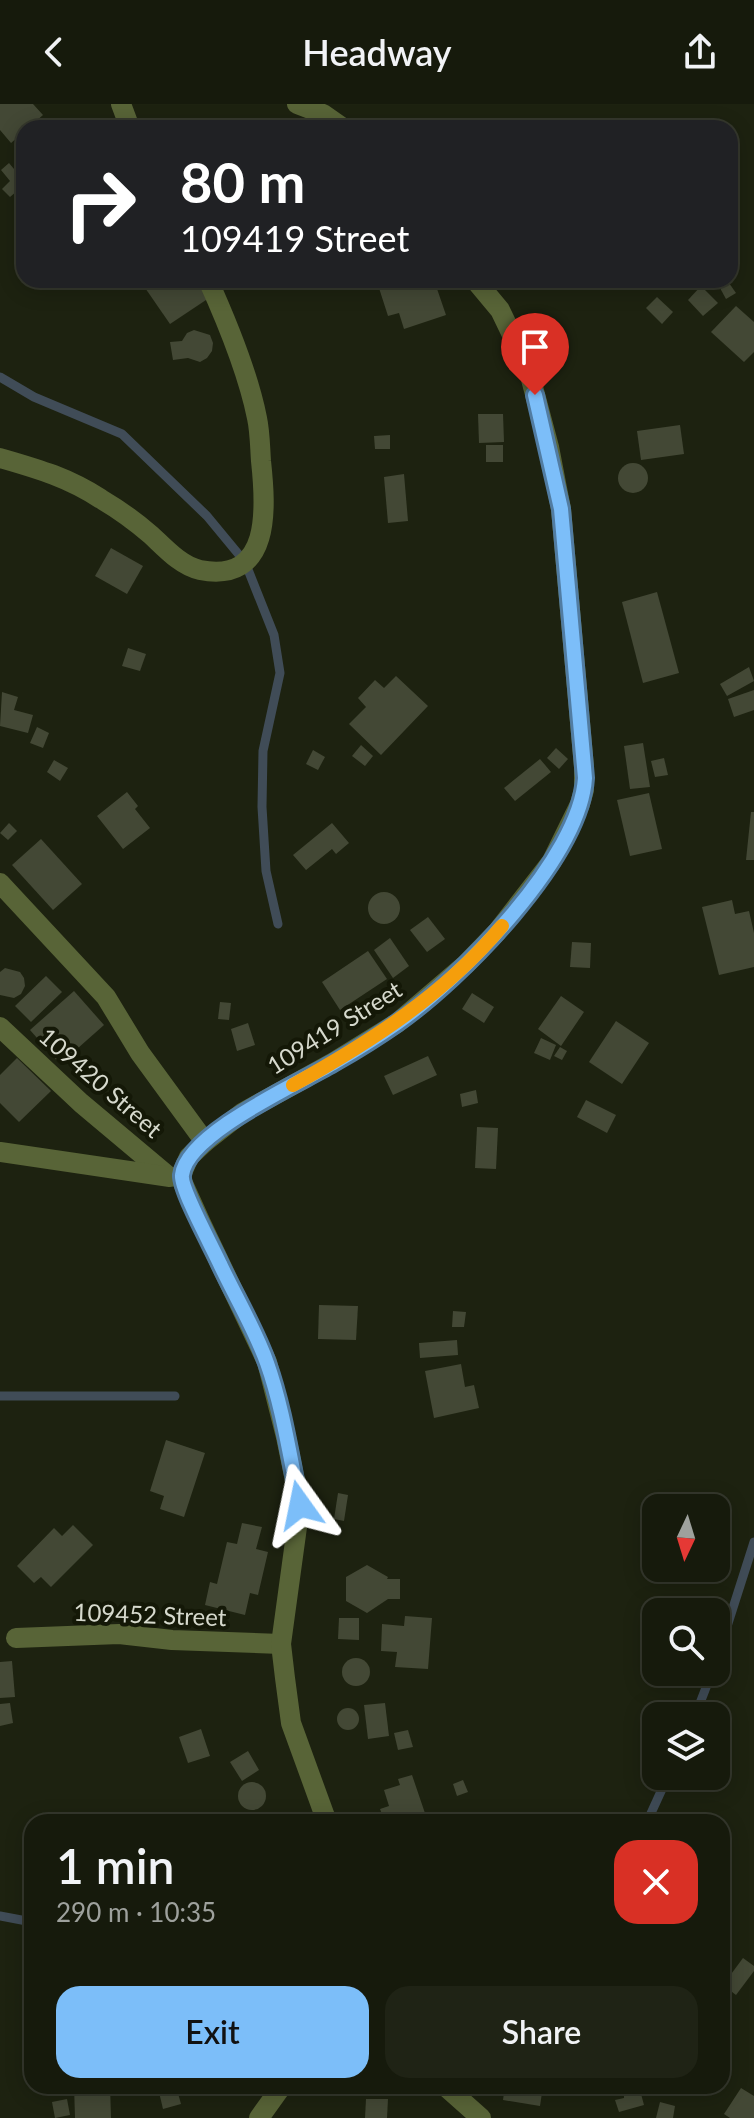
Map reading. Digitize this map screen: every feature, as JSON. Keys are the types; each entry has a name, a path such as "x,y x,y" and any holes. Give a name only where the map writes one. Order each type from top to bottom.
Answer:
{"street":[{"path":"297,104 332,120"},
{"path":"0,458 60,475 148,532 179,560 198,570 215,571 245,562 252,556 261,538 264,518 265,493 257,418 227,322 212,288"},
{"name":"109419 Street","path":"175,1178 182,1173 189,1157 242,1113 397,1023 434,994 497,932 524,899 552,861 580,804 585,778 561,509 528,368 500,310 482,288"},
{"path":"0,883 106,997 140,1053 205,1142"},
{"name":"109420 Street","path":"0,1027 81,1103 175,1178"},
{"path":"0,1152 175,1178 267,1362 300,1505 281,1644 291,1723 324,1814"},
{"name":"109452 Street","path":"16,1638 119,1634 172,1640 281,1644"},
{"path":"259,2118 276,2094"},
{"path":"454,2094 481,2118"}],"building":[{"path":"0,104 33,104 43,115 37,120 16,120 16,139 11,143 0,130"},
{"path":"9,163 16,171 16,192 10,197 2,189 10,181 1,170"},
{"path":"145,288 202,288 209,298 170,324"},
{"path":"379,288 437,288 446,315 404,329 399,313 388,316"},
{"path":"699,288 703,288 718,303 703,316 688,300"},
{"path":"720,288 732,288 736,293 726,299"},
{"path":"657,297 673,312 662,324 646,308"},
{"path":"736,306 754,322 754,352 744,362 711,332"},
{"path":"194,330 210,335 212,351 200,362 188,358 173,360 170,342 182,341 187,333"},
{"path":"478,414 503,414 504,442 479,443"},
{"path":"680,425 684,454 641,460 637,431"},
{"path":"390,435 390,449 375,449 374,436"},
{"path":"486,445 503,445 503,462 486,462"},
{"path":"633,463 639,464 647,472 647,484 639,492 633,493 627,492 619,484 618,478 619,472 627,464"},
{"path":"404,474 408,521 388,523 384,477"},
{"path":"111,548 143,566 127,594 95,576"},
{"path":"657,592 679,673 643,683 622,602"},
{"path":"128,648 146,654 140,671 122,666"},
{"path":"749,667 754,681 727,696 720,684"},
{"path":"396,676 428,706 381,755 349,724 366,707 358,698 375,680 384,688"},
{"path":"754,690 754,710 734,717 728,699"},
{"path":"2,692 18,697 14,710 33,715 28,733 0,726"},
{"path":"37,727 49,733 43,748 30,743"},
{"path":"643,743 650,787 630,789 624,746"},
{"path":"361,745 373,756 365,766 352,756"},
{"path":"556,748 568,759 559,769 547,758"},
{"path":"313,750 325,757 318,770 306,764"},
{"path":"664,758 668,775 655,777 651,761"},
{"path":"540,759 551,772 515,801 504,788"},
{"path":"54,760 68,768 60,781 47,772"},
{"path":"127,792 138,806 135,809 150,828 123,849 97,816"},
{"path":"649,793 662,849 630,856 617,800"},
{"path":"751,812 754,812 754,860 746,860"},
{"path":"9,823 17,831 8,840 0,833"},
{"path":"332,823 349,843 336,854 332,849 306,870 293,855"},
{"path":"41,839 82,884 53,910 12,865"},
{"path":"384,892 395,897 400,908 395,919 384,924 373,919 368,908 373,897"},
{"path":"732,900 735,914 749,911 754,933 754,967 719,975 702,907"},
{"path":"428,917 445,939 427,952 410,930"},
{"path":"390,938 409,966 393,978 374,950"},
{"path":"572,942 591,943 590,968 570,967"},
{"path":"368,951 387,979 340,1010 322,982"},
{"path":"5,968 20,972 24,978 25,986 21,994 14,998 0,995 0,972"},
{"path":"46,976 62,992 31,1022 15,1006"},
{"path":"74,991 104,1025 60,1064 30,1030"},
{"path":"472,993 494,1007 484,1023 462,1009"},
{"path":"561,996 584,1012 561,1046 538,1029"},
{"path":"220,1002 231,1003 229,1020 218,1019"},
{"path":"616,1021 649,1043 622,1084 589,1062"},
{"path":"248,1023 255,1045 237,1051 231,1029"},
{"path":"541,1038 556,1045 550,1060 534,1053"},
{"path":"560,1047 567,1051 562,1060 554,1056"},
{"path":"428,1056 437,1075 393,1095 384,1076"},
{"path":"17,1058 51,1091 19,1122 0,1103 0,1075"},
{"path":"476,1090 478,1103 462,1107 460,1094"},
{"path":"586,1100 616,1115 607,1133 577,1117"},
{"path":"477,1127 498,1128 496,1169 475,1168"},
{"path":"319,1305 358,1306 356,1340 318,1339"},
{"path":"453,1311 466,1312 464,1327 452,1327"},
{"path":"457,1340 458,1355 420,1358 419,1343"},
{"path":"461,1364 465,1387 474,1385 479,1408 434,1418 425,1371"},
{"path":"166,1440 205,1453 184,1517 160,1509 164,1496 150,1491"},
{"path":"338,1493 348,1495 344,1521 334,1519"},
{"path":"242,1523 262,1527 256,1549 268,1552 258,1595 250,1593 245,1615 205,1605 210,1582 217,1584 227,1542 237,1544"},
{"path":"73,1525 93,1545 51,1587 41,1577 34,1583 17,1566 54,1528 62,1536"},
{"path":"367,1565 387,1579 400,1579 400,1599 388,1599 367,1613 346,1601 346,1577"},
{"path":"405,1616 432,1618 428,1669 395,1667 397,1652 381,1651 382,1624 404,1626"},
{"path":"339,1618 359,1618 359,1640 338,1639"},
{"path":"356,1658 366,1662 370,1672 366,1682 356,1686 346,1682 342,1672 346,1662"},
{"path":"12,1661 15,1697 0,1698 0,1662"},
{"path":"10,1703 13,1723 0,1726 0,1704"},
{"path":"385,1703 389,1736 368,1739 364,1705"},
{"path":"348,1708 356,1711 359,1719 356,1727 348,1730 340,1727 337,1719 340,1711"},
{"path":"201,1729 210,1756 188,1763 179,1737"},
{"path":"408,1730 413,1747 398,1750 394,1733"},
{"path":"248,1751 259,1770 242,1781 230,1762"},
{"path":"412,1775 425,1814 382,1814 380,1809 389,1806 384,1790 400,1785 398,1779"},
{"path":"463,1780 468,1792 457,1796 453,1784"},
{"path":"252,1782 262,1786 266,1796 262,1806 252,1810 242,1806 238,1796 242,1786"},
{"path":"743,1958 754,1966 754,1971 736,1995 730,1990 730,1976"},
{"path":"741,2088 754,2096 754,2118 730,2118 724,2114"},
{"path":"74,2094 110,2094 111,2118 75,2118"},
{"path":"159,2094 178,2094 181,2104 163,2109"},
{"path":"504,2094 542,2094 540,2106 503,2100"},
{"path":"624,2094 641,2094 644,2105 619,2112 615,2100 624,2098"},
{"path":"67,2099 70,2115 55,2118 52,2102"},
{"path":"366,2099 388,2099 387,2118 365,2118"},
{"path":"660,2102 675,2106 673,2118 656,2118"}],"waterway":[{"path":"0,377 34,397 122,434 207,516 245,562 274,635 280,673 263,751 262,807 266,871 278,924"},
{"path":"0,1396 175,1396"},
{"path":"730,1617 754,1542"},
{"path":"700,1702 707,1686"},
{"path":"651,1814 662,1790"},
{"path":"0,1916 24,1920"}],"slow traffic":[{"path":"293,1085 397,1023 434,994 502,926"}],"route":[{"path":"300,1505 267,1362 182,1181 182,1173 189,1157 242,1113 397,1023 434,994 497,932 524,899 552,861 572,822 580,804 585,778 561,509 535,395"}]}
